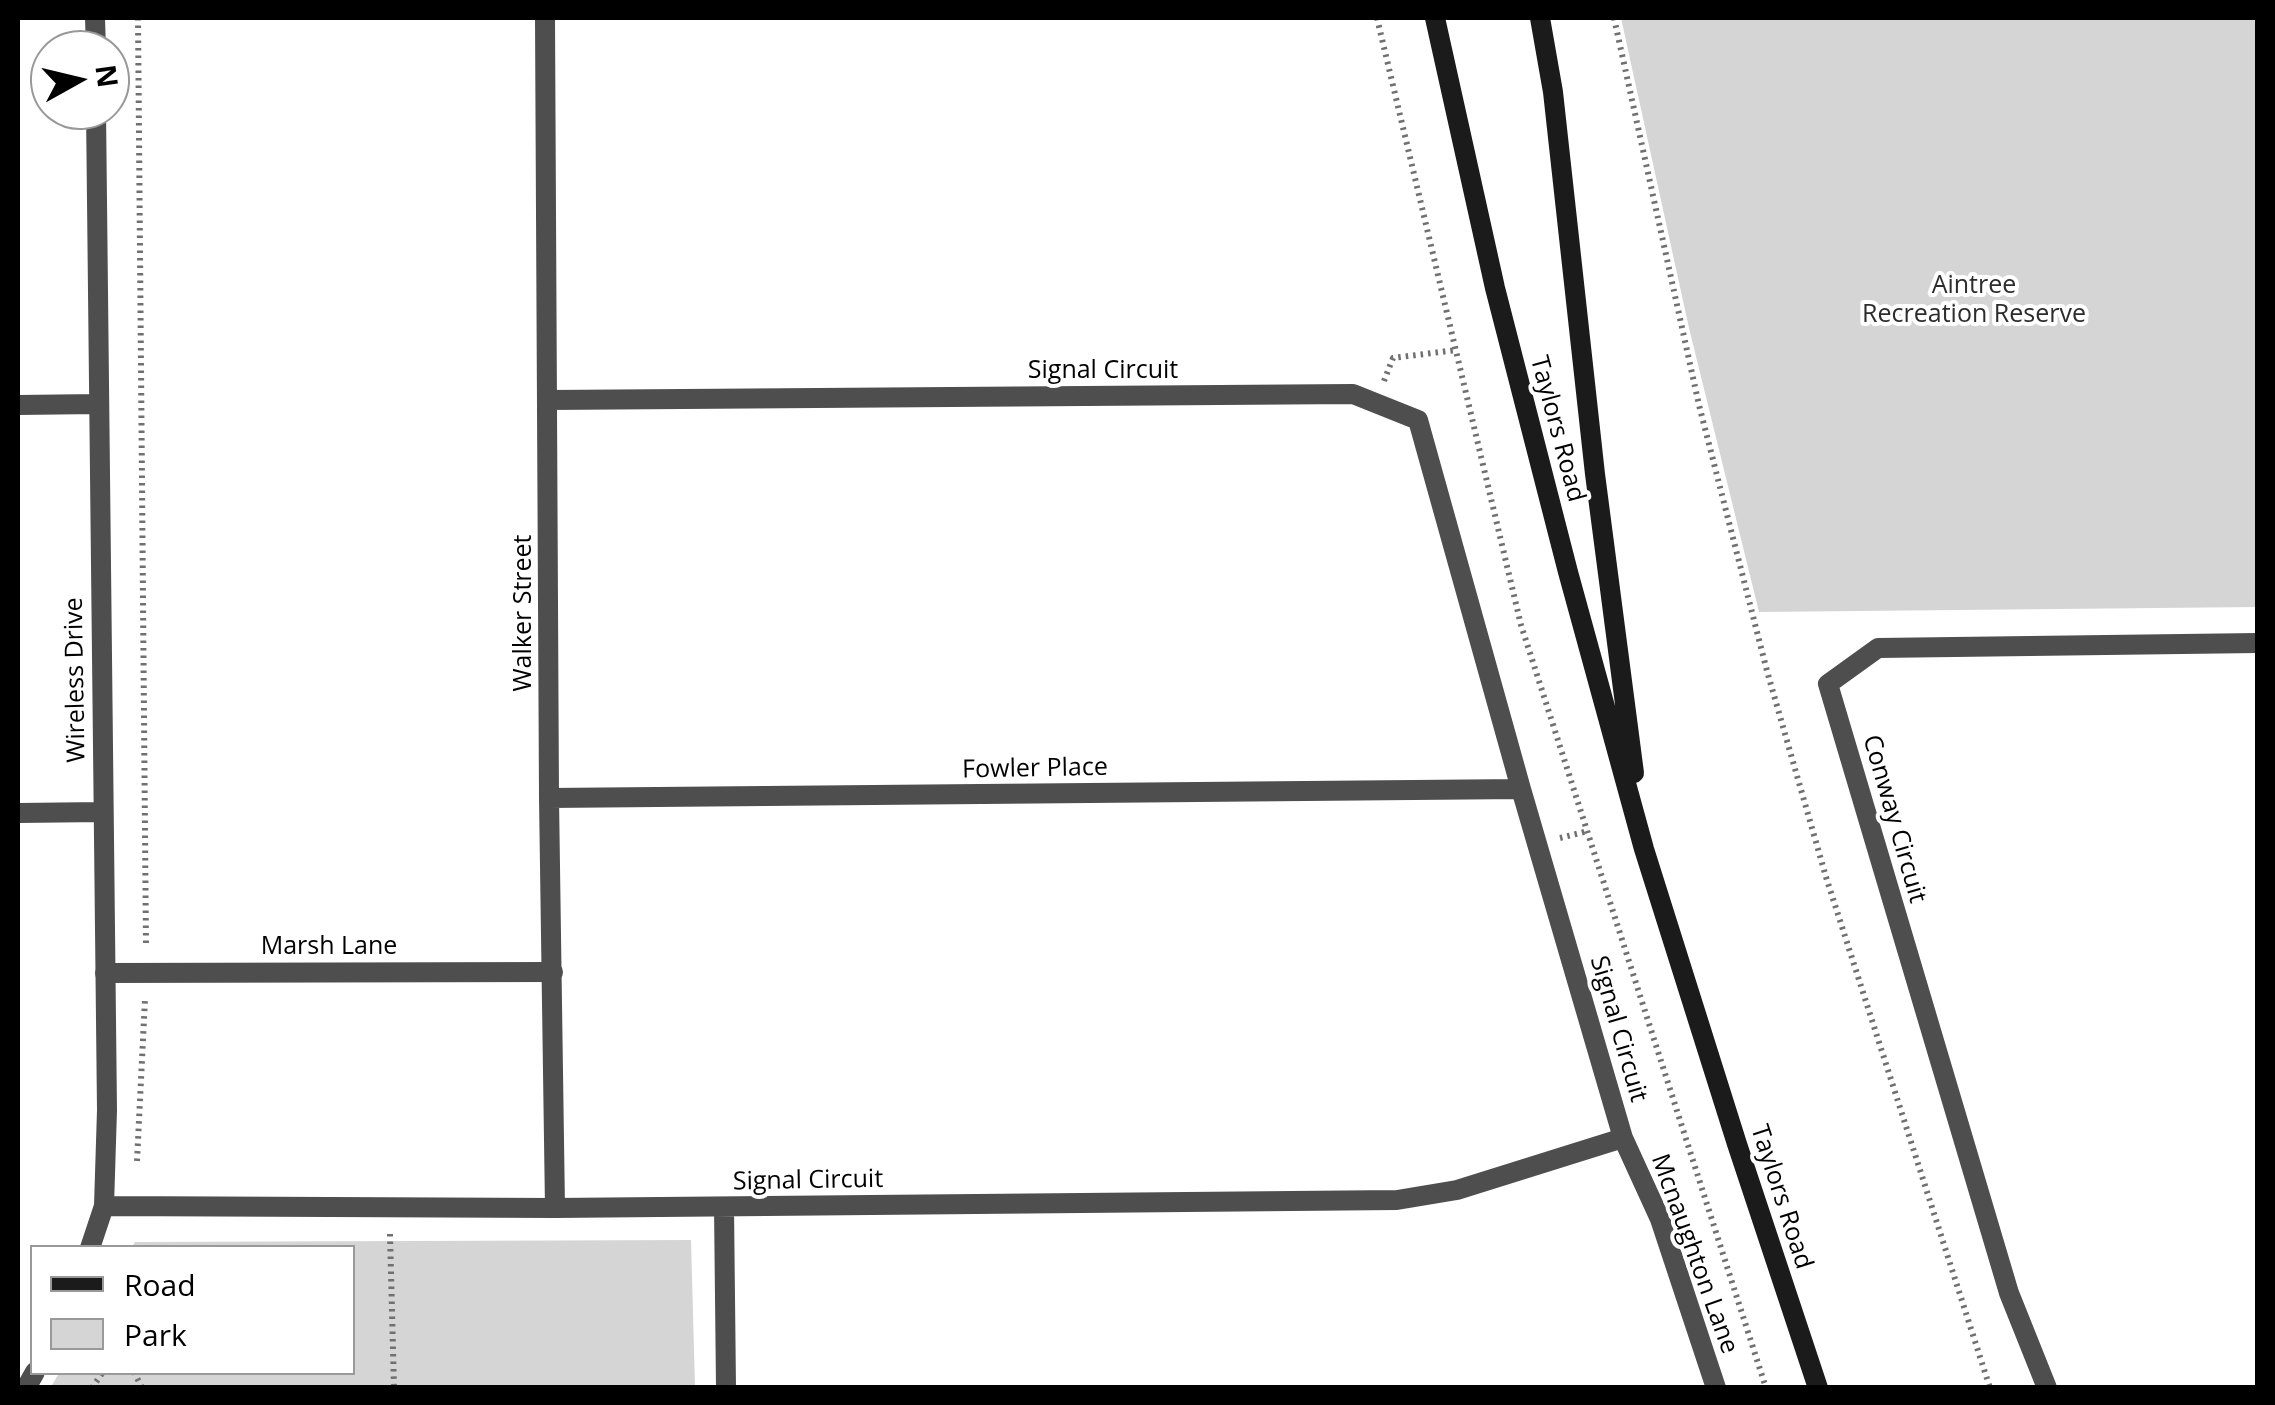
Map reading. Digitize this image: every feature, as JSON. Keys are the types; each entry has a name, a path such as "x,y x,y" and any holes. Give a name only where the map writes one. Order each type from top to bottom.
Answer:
{"street":[{"name":"Walker Street","path":"545,18 555,1208"},
{"name":"Taylors Road","path":"1435,18 1495,288 1644,850 1818,1388"},
{"name":"Taylors Road","path":"1540,18 1554,92 1595,474 1644,850"},
{"name":"Wireless Drive","path":"91,1245 104,1206 107,1110 96,130"},
{"name":"Signal Circuit","path":"104,1206 555,1208 1397,1200 1457,1190 1624,1138 1521,790 1418,420 1352,394 548,400"},
{"path":"18,404 98,404"},
{"name":"Conway Circuit","path":"2047,1388 2008,1293 1828,684 1878,648 2258,643"},
{"name":"Fowler Place","path":"550,798 1521,790"},
{"path":"18,813 102,812"},
{"name":"Marsh Lane","path":"105,974 553,972"},
{"name":"Mcnaughton Lane","path":"1624,1138 1660,1219 1716,1388"},
{"path":"724,1206 726,1388"}],"path":[{"path":"135,1206 146,973 138,18"},
{"path":"1377,18 1521,625 1766,1388"},
{"path":"1614,18 1699,406 1767,671 1826,877 1990,1388"},
{"path":"1376,403 1393,358 1456,350"},
{"path":"390,1208 394,1388"}],"green space":[{"name":"Aintree Recreation Reserve","path":"1621,18 2257,18 2257,607 1759,612 1689,328"},
{"path":"691,1240 695,1387 51,1387 58,1375 355,1375 355,1245 133,1245"}]}
